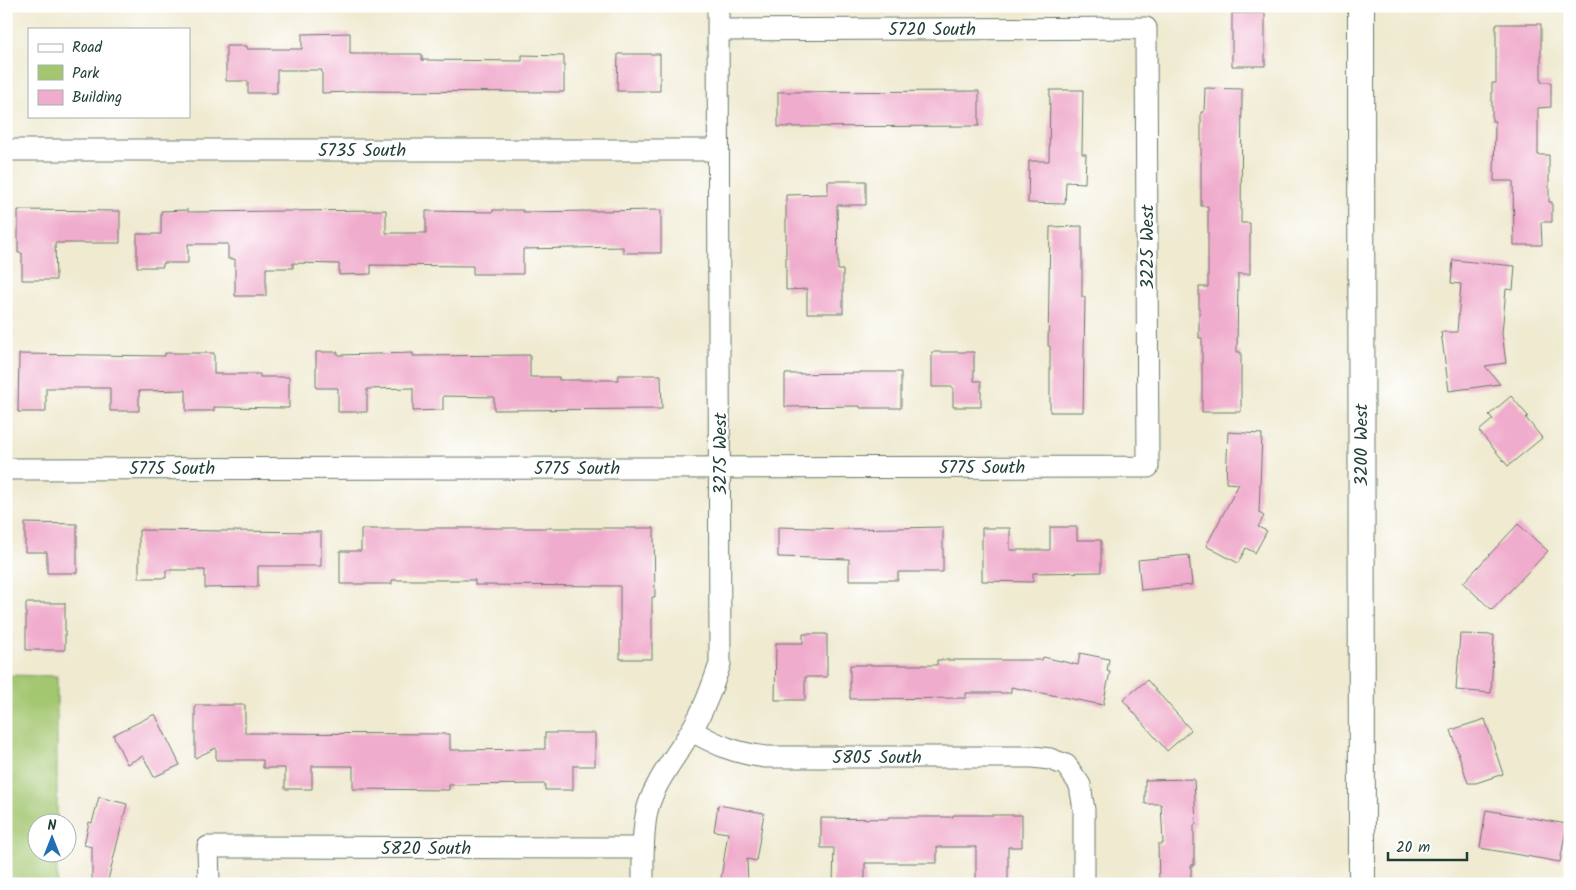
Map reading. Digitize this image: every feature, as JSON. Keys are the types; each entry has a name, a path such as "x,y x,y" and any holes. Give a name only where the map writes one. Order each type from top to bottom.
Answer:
{"street":[{"name":"3275 West","path":"643,884 643,848 648,808 665,770 692,731 709,698 720,664 718,6"},
{"name":"3200 West","path":"1361,6 1362,884"},
{"name":"5720 South","path":"718,30 1146,28"},
{"name":"3225 West","path":"1146,28 1148,467"},
{"name":"5735 South","path":"6,150 718,150"},
{"name":"5775 South","path":"6,469 1148,467"},
{"name":"5805 South","path":"692,731 724,748 744,754 766,757 1033,757 1050,759 1066,765 1080,785 1084,810 1084,884"},
{"name":"5820 South","path":"209,884 208,847 643,848"}],"green space":[{"path":"6,675 57,676 57,812 28,812 28,862 57,862 57,884 6,884"}],"building":[{"path":"1232,13 1265,13 1265,66 1232,66"},
{"path":"1496,24 1541,24 1541,82 1551,82 1551,107 1538,108 1538,155 1549,155 1549,202 1552,202 1552,222 1541,222 1542,245 1514,245 1513,181 1494,181 1495,121 1492,121 1492,83 1496,83"},
{"path":"350,33 350,54 422,54 422,60 522,61 522,55 564,56 564,92 351,91 322,93 322,70 277,70 277,93 248,93 248,81 226,81 226,46 247,46 247,49 302,49 302,34"},
{"path":"618,54 660,54 660,91 617,91"},
{"path":"1205,88 1242,89 1241,223 1250,223 1250,274 1238,274 1237,352 1241,352 1241,412 1202,412 1202,338 1199,338 1199,287 1208,287 1208,206 1201,206 1201,112 1204,112"},
{"path":"1050,90 1083,90 1082,154 1086,154 1085,183 1066,182 1065,204 1028,203 1029,161 1049,161"},
{"path":"979,91 979,126 778,127 778,92"},
{"path":"828,181 866,181 866,205 837,205 838,270 843,270 843,313 807,313 807,289 786,290 786,195 828,194"},
{"path":"18,210 120,211 120,243 55,243 56,280 22,280 22,253 18,253"},
{"path":"188,210 188,212 386,210 386,233 426,233 426,211 661,210 661,253 623,253 623,247 523,249 523,274 473,274 473,266 371,265 371,274 339,275 339,264 293,263 293,268 266,268 266,296 235,296 235,259 228,259 228,244 188,244 188,263 163,263 163,267 137,267 137,234 161,234 161,211"},
{"path":"1082,226 1082,297 1085,297 1083,412 1050,412 1050,346 1048,346 1050,227"},
{"path":"1453,260 1515,266 1513,290 1506,289 1502,333 1506,363 1485,366 1500,384 1449,391 1441,332 1457,332 1461,284 1451,283"},
{"path":"316,352 338,352 338,355 413,353 413,356 530,355 530,377 559,377 559,380 618,380 618,375 661,375 662,409 494,410 494,397 443,396 443,410 413,411 413,388 367,389 367,412 338,412 338,388 316,388"},
{"path":"932,352 974,352 974,381 981,381 981,407 953,407 953,387 932,387"},
{"path":"165,353 214,353 214,374 260,374 260,377 289,377 289,408 214,407 214,411 186,411 186,390 139,391 139,411 110,411 110,388 46,388 46,412 18,412 19,354 165,356"},
{"path":"901,372 901,408 860,408 860,406 785,407 785,374"},
{"path":"1511,396 1528,416 1526,418 1542,438 1508,466 1479,431 1493,419 1489,415"},
{"path":"1228,432 1262,434 1259,513 1264,516 1258,527 1267,531 1255,553 1246,548 1238,563 1206,546 1239,484 1226,483"},
{"path":"25,523 77,524 77,573 47,573 47,552 25,552"},
{"path":"1518,524 1548,551 1492,610 1463,583"},
{"path":"778,527 849,529 943,527 943,572 898,572 898,580 849,580 849,559 778,557"},
{"path":"1050,527 1077,527 1077,540 1101,540 1101,572 1033,573 1033,582 982,581 982,528 1010,528 1010,550 1050,550"},
{"path":"654,528 655,597 652,597 652,659 620,659 620,586 475,585 475,580 392,580 392,584 340,584 340,551 361,551 361,529"},
{"path":"139,530 321,532 321,566 258,566 258,587 205,588 205,570 166,570 166,578 139,578"},
{"path":"1189,555 1192,585 1141,590 1138,560"},
{"path":"26,603 65,603 65,650 26,650"},
{"path":"803,634 827,634 827,677 805,677 805,700 775,700 776,643 803,643"},
{"path":"1460,634 1494,635 1491,693 1456,690"},
{"path":"1080,653 1109,659 1107,671 1110,672 1103,705 1011,687 1011,693 966,693 966,698 850,699 850,665 937,665 937,660 1042,660 1043,657 1078,665"},
{"path":"1147,680 1191,730 1167,751 1123,700"},
{"path":"195,705 245,705 245,733 450,734 450,750 545,749 545,733 595,733 595,766 573,766 573,790 545,790 545,784 449,785 449,790 353,789 353,766 312,766 312,789 285,789 285,768 263,768 263,760 216,760 216,748 195,758"},
{"path":"155,714 180,765 154,777 143,756 127,764 113,735"},
{"path":"1485,719 1503,774 1476,783 1468,783 1451,730"},
{"path":"1194,779 1196,824 1194,825 1194,865 1191,865 1191,884 1159,884 1158,844 1163,844 1161,804 1145,804 1145,780"},
{"path":"99,797 127,804 107,884 92,884 92,847 84,845 89,822 92,823"},
{"path":"718,805 764,813 756,861 747,859 748,884 720,884 728,833 714,831"},
{"path":"1486,810 1567,824 1560,862 1480,848"},
{"path":"953,815 1022,815 1022,847 1008,847 1008,884 976,884 976,847 937,847 937,863 865,863 865,884 833,884 834,848 821,848 821,818 888,819 888,817 953,817"}]}
